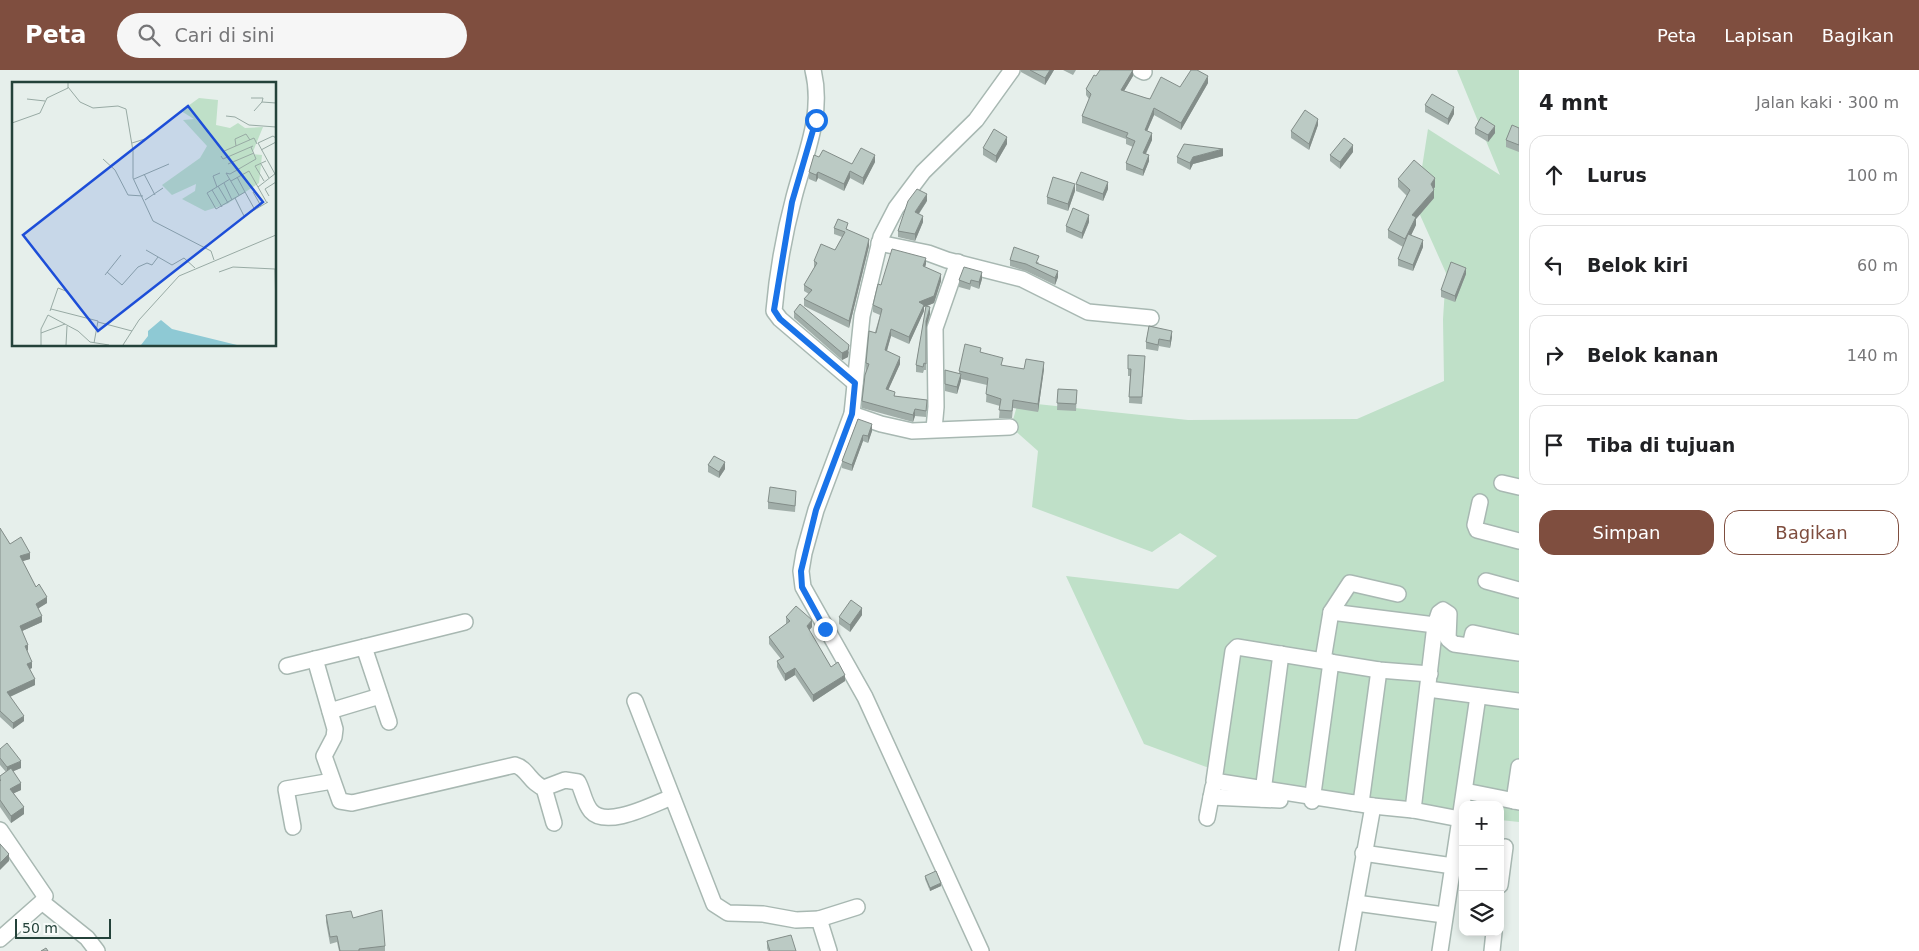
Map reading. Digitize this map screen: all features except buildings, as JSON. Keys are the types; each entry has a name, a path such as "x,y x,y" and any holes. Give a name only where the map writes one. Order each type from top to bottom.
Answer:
{"street":[{"path":"813,70 818,96 816,120 792,202 774,310 780,319 855,383"},
{"path":"981,951 866,697 802,587 801,571 816,510 852,414 862,316 879,243 896,208 923,172 976,120 1012,70"},
{"path":"879,243 928,252 1022,279 1088,312 1151,318"},
{"path":"934,429 936,407 935,328 958,262"},
{"path":"852,414 881,424 912,431 1010,427"},
{"path":"1502,483 1519,487"},
{"path":"1480,502 1475,525 1478,530 1519,541"},
{"path":"1486,581 1519,590"},
{"path":"1313,798 1331,612 1350,583 1398,594"},
{"path":"1413,810 1435,625 1439,613 1443,610 1449,614 1447,633 1449,641 1519,653"},
{"path":"1331,612 1435,625"},
{"path":"287,666 465,622"},
{"path":"1470,646 1473,633 1519,643"},
{"path":"364,647 389,722"},
{"path":"1206,818 1214,781 1233,651 1237,647 1379,670 1478,696 1519,702"},
{"path":"1263,794 1281,654"},
{"path":"315,659 335,729 330,747 324,756 340,801 352,802 515,765 521,766 537,786 544,788 565,780 578,782 592,813 604,818 615,818 672,797"},
{"path":"1347,951 1363,853 1379,670"},
{"path":"330,711 380,696"},
{"path":"1463,801 1478,696"},
{"path":"635,701 714,904 719,909 728,913 763,914 796,920 819,919 857,907"},
{"path":"1465,791 1516,801 1519,767"},
{"path":"293,827 286,789 332,781"},
{"path":"1214,781 1263,794"},
{"path":"544,788 554,823"},
{"path":"1211,796 1263,794 1313,798 1413,810 1459,820"},
{"path":"0,830 45,896 42,902 0,939"},
{"path":"1440,951 1452,866 1459,843"},
{"path":"1504,866 1508,848"},
{"path":"1363,853 1452,866"},
{"path":"42,902 87,938 97,951"},
{"path":"1356,903 1444,915"},
{"path":"819,919 829,951"},
{"path":"1492,951 1494,936"}],"green space":[{"path":"1457,70 1519,70 1519,822 1504,820 1504,801 1459,801 1459,816 1304,803 1144,744 1066,576 1178,589 1217,556 1180,533 1152,552 1032,507 1038,451 1011,427 1018,402 1188,420 1357,419 1444,381 1443,319 1446,273 1416,206 1428,129 1500,175"}],"route":[{"path":"816,120 792,202 774,310 780,319 855,383 852,414 816,510 801,571 802,587 825,629"}]}
